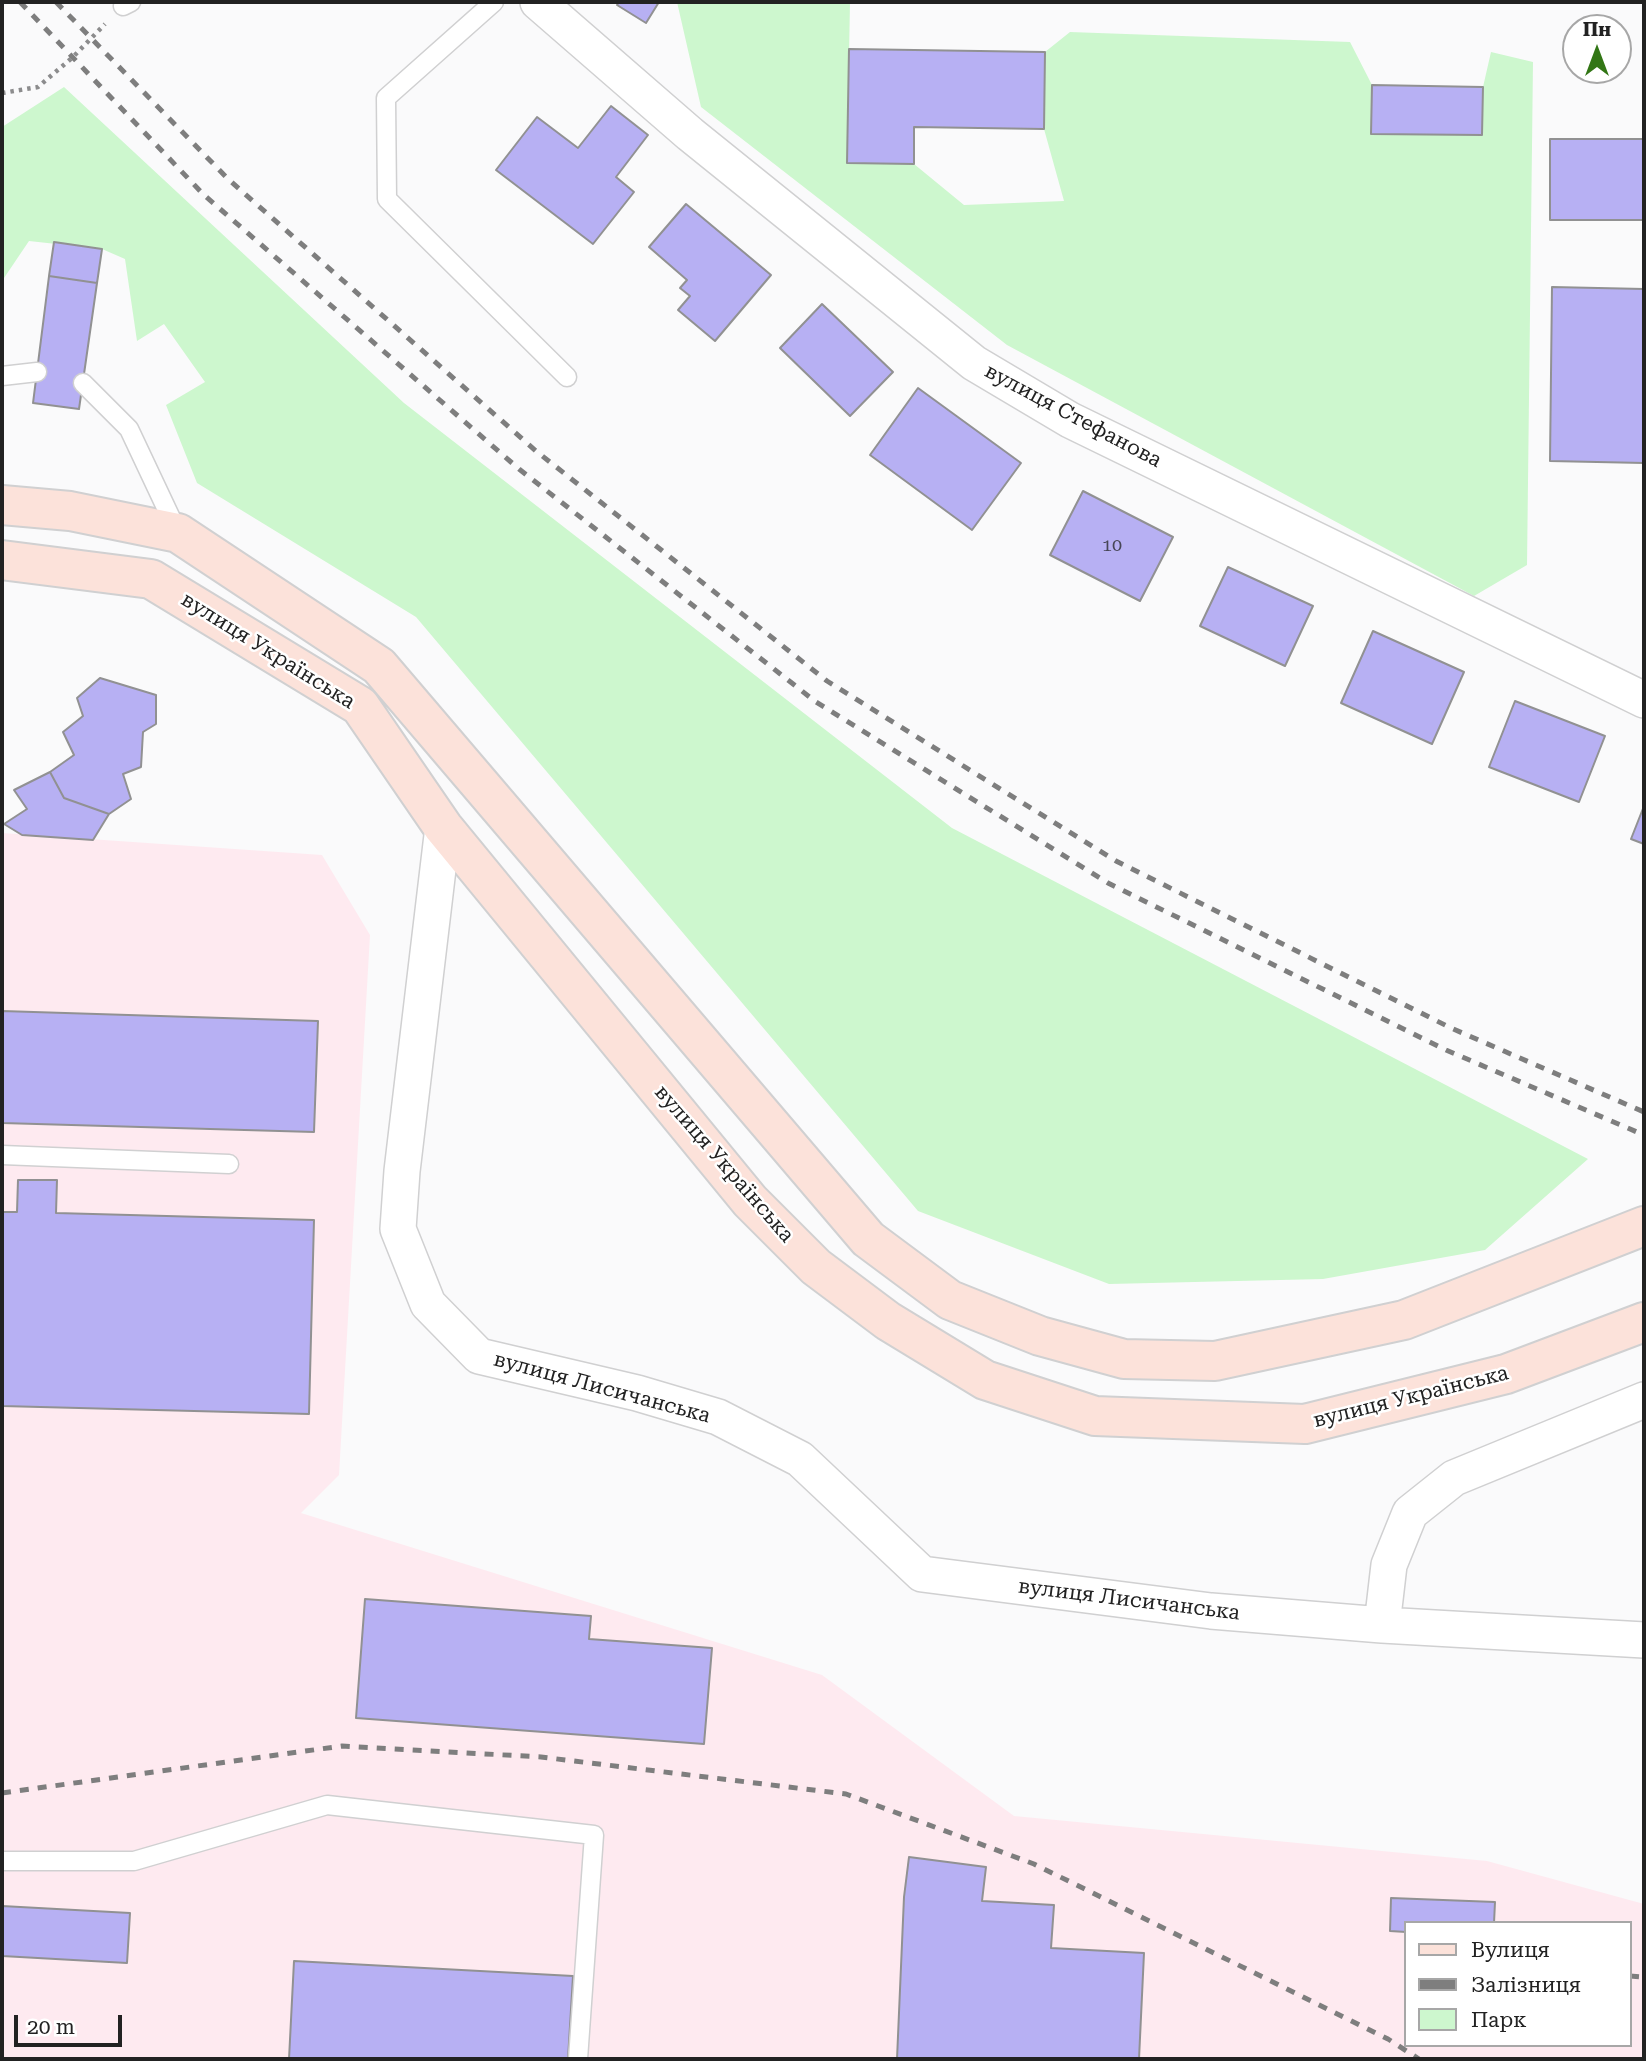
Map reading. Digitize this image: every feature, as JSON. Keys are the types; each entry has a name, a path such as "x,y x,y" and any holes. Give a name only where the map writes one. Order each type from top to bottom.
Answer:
{"main road":[{"path":"2,505 70,511 178,533 379,666 868,1239 950,1300 1040,1336 1124,1359 1215,1361 1404,1320 1644,1226"},
{"name":"вулиця Українська","path":"2,560 151,579 360,706 443,827 750,1201 816,1267 888,1321 985,1380 1095,1416 1305,1424 1506,1374 1644,1322"}],"street":[{"name":"вулиця Стефанова","path":"538,2 690,134 974,363 1070,420 1644,700"},
{"name":"вулиця Лисичанська","path":"443,827 402,1171 398,1229 428,1304 479,1356 637,1393 718,1417 800,1459 922,1574 1211,1611 1382,1625 1644,1640"},
{"path":"1382,1625 1389,1565 1410,1513 1454,1478 1644,1401"}],"lane":[{"path":"494,2 386,98 387,199 567,376"},
{"path":"2,376 37,372"},
{"path":"83,383 129,429 178,533"},
{"path":"2,1155 229,1164"},
{"path":"2,1861 134,1861 327,1805 594,1835 578,2059"}],"path":[{"path":"2,93 38,87 73,58 127,4"}],"shaded area":[{"path":"2,833 322,855 370,935 339,1475 301,1513 822,1675 1014,1816 1487,1861 1644,1904 1644,2059 2,2059"}],"green space":[{"path":"677,2 850,2 847,163 914,164 964,205 1064,201 1044,129 1045,52 1070,32 1350,42 1372,85 1372,134 1481,135 1483,87 1491,52 1533,62 1527,565 1474,596 1007,345 701,107"},
{"path":"64,87 404,403 952,828 1588,1159 1485,1250 1323,1279 1109,1284 918,1211 416,617 197,483 166,405 205,382 164,324 137,341 125,259 102,249 29,241 2,281 2,127"}],"building":[{"path":"619,2 659,2 646,23 617,5"},
{"path":"849,49 1045,52 1044,129 914,127 914,164 847,163"},
{"path":"1372,85 1483,87 1482,135 1371,134"},
{"path":"611,106 648,135 616,177 634,192 593,244 496,170 537,117 578,148"},
{"path":"1550,139 1644,139 1644,220 1550,220"},
{"path":"686,204 771,275 715,341 678,310 690,296 680,288 687,280 649,247"},
{"path":"54,242 102,249 97,283 49,276"},
{"path":"49,276 97,283 79,409 33,403"},
{"path":"1552,287 1644,289 1644,463 1550,461"},
{"path":"822,304 893,372 850,416 780,348"},
{"path":"918,388 1021,463 972,530 870,455"},
{"path":"1083,491 1173,537 1140,601 1050,555"},
{"path":"1228,567 1313,606 1285,666 1200,626"},
{"path":"1373,631 1464,672 1432,744 1341,703"},
{"path":"100,678 156,695 156,724 143,732 141,767 123,774 131,799 109,814 64,798 50,772 74,755 63,732 83,716 77,698"},
{"path":"1515,701 1605,736 1579,802 1489,767"},
{"path":"50,772 64,798 109,814 93,840 22,835 4,824 27,809 14,790"},
{"path":"1644,806 1644,844 1631,839"},
{"path":"2,1011 318,1021 314,1132 2,1123"},
{"path":"18,1180 57,1180 56,1213 314,1220 309,1414 2,1406 2,1212 17,1212"},
{"path":"365,1599 591,1616 589,1639 712,1648 704,1744 356,1718"},
{"path":"909,1857 986,1867 982,1901 1054,1905 1051,1948 1144,1953 1139,2059 897,2059 904,1897"},
{"path":"1391,1898 1495,1902 1494,1921 1404,1921 1404,1932 1390,1931"},
{"path":"2,1906 130,1913 127,1963 2,1956"},
{"path":"294,1961 573,1976 568,2059 289,2059"}],"railway":[{"path":"20,2 204,195 519,469 816,702 1108,883 1446,1050 1644,1135"},
{"path":"56,2 228,179 536,451 827,681 1116,861 1451,1028 1644,1112"},
{"path":"2,1793 342,1746 541,1757 846,1794 1034,1864 1388,2039 1419,2059"},
{"path":"1632,1976 1644,1977"}]}
